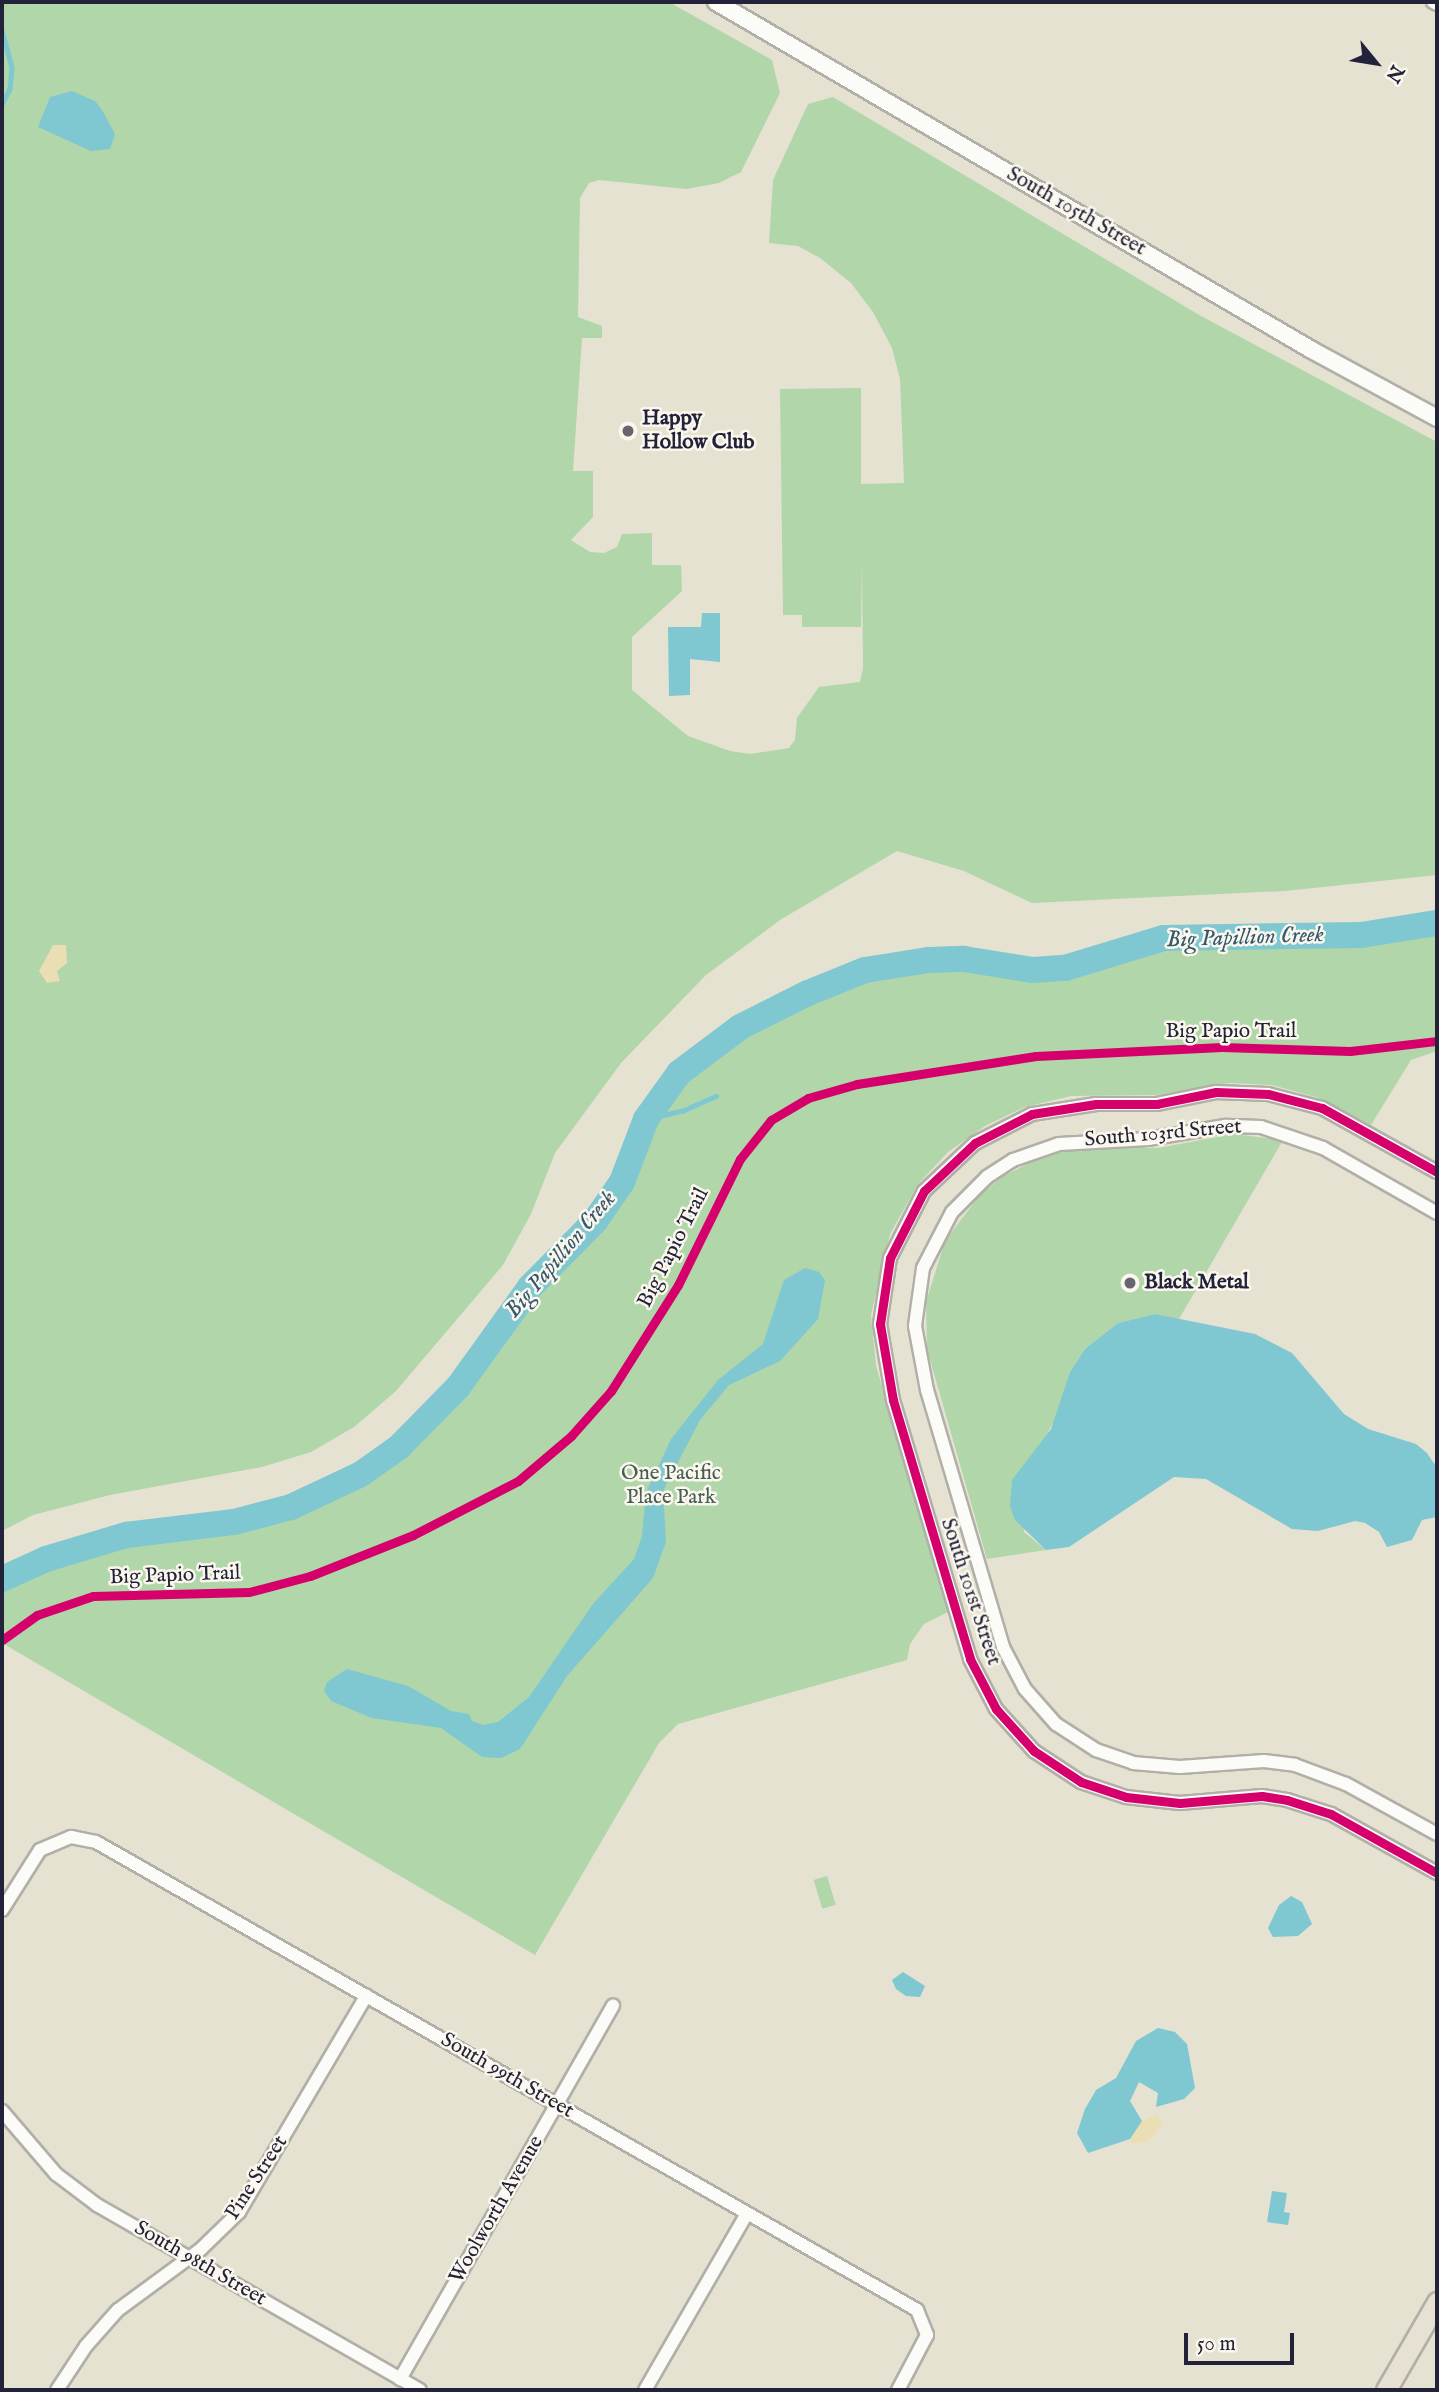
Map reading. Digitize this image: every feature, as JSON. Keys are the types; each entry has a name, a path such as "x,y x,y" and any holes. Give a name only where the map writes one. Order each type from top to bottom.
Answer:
{"main road":[{"path":"1386,2390 1437,2302"}],"street":[{"name":"South 105th Street","path":"718,2 1310,349 1437,418"},
{"path":"1433,2 1437,4"},
{"name":"South 103rd Street","path":"911,1212 960,1154 1014,1121 1072,1106 1157,1104 1216,1092 1268,1094 1311,1104 1437,1172"},
{"name":"South 103rd Street","path":"941,1228 981,1182 1028,1153 1078,1140 1148,1139 1225,1126 1261,1127 1304,1139 1437,1213"},
{"name":"South 101st Street","path":"911,1212 885,1277 880,1324 884,1366 970,1659 996,1709 1013,1731 1056,1768 1109,1793 1155,1802 1262,1796 1287,1800 1331,1814 1437,1873"},
{"name":"South 101st Street","path":"941,1228 923,1268 916,1301 919,1359 1003,1647 1040,1707 1075,1738 1120,1759 1158,1767 1264,1761 1295,1765 1346,1784 1437,1834"},
{"name":"South 99th Street","path":"2,1910 28,1863 59,1839 96,1842 917,2310 927,2327 924,2344 898,2390"},
{"name":"Pine Street","path":"57,2390 110,2318 225,2227 250,2197 366,1996"},
{"name":"Woolworth Avenue","path":"400,2379 613,2005"},
{"name":"South 98th Street","path":"2,2112 69,2185 188,2258 420,2390"},
{"path":"645,2390 747,2213"}],"green space":[{"name":"Happy Hollow Club","path":"2,2 669,2 772,60 780,93 741,172 719,183 686,189 599,180 589,183 580,198 578,317 602,326 602,338 582,338 573,471 593,471 593,517 571,540 590,552 604,553 617,547 622,534 652,533 652,565 681,565 682,591 632,637 632,690 688,736 730,751 750,754 789,748 795,740 797,718 819,687 860,682 863,668 862,562 861,627 802,627 802,615 783,615 780,389 861,388 861,484 904,483 900,379 892,348 873,312 851,283 820,258 798,246 769,243 773,180 808,104 833,97 1201,316 1437,442 1437,875 1285,891 1032,903 964,871 897,851 780,920 706,975 621,1063 555,1153 531,1214 503,1265 396,1391 354,1427 311,1452 262,1467 110,1495 33,1515 2,1531"},
{"name":"One Pacific Place Park","path":"1437,923 1437,1051 1411,1060 1371,1125 1319,1098 1272,1085 1229,1083 1156,1095 1071,1096 1025,1107 985,1126 948,1152 918,1184 890,1234 871,1315 876,1366 948,1612 924,1624 910,1644 907,1660 678,1724 659,1743 535,1955 2,1643 2,1579 8,1575 126,1535 234,1522 291,1507 361,1474 399,1447 458,1387 530,1287 595,1221 622,1182 646,1119 679,1073 740,1027 834,982 893,964 964,959 1033,970 1065,968 1164,938 1361,935"},
{"path":"1233,1134 1283,1140 1179,1319 1155,1314 1118,1323 1085,1349 1070,1372 1057,1416 1043,1441 1024,1532 1046,1550 987,1559 927,1349 926,1302 945,1241 979,1196 1002,1177 1041,1157 1086,1147 1158,1148"},
{"path":"827,1876 836,1905 822,1909 814,1880"}],"sand":[{"path":"53,945 66,945 67,963 57,971 60,981 47,983 39,971"},
{"path":"1157,2114 1162,2124 1155,2135 1147,2142 1132,2144 1130,2139 1142,2121"}],"water":[{"path":"72,91 95,101 102,110 115,134 110,149 91,151 38,127 50,97"},
{"path":"702,613 720,613 720,662 690,659 690,695 669,696 668,627 701,627"},
{"path":"805,1268 819,1272 825,1280 818,1319 780,1361 729,1385 700,1420 663,1491 666,1542 653,1578 567,1676 520,1749 501,1758 482,1757 441,1728 372,1718 331,1701 324,1691 327,1682 347,1669 408,1686 451,1711 469,1714 472,1721 483,1725 498,1722 529,1697 593,1604 634,1559 642,1536 646,1493 671,1439 718,1380 763,1344 784,1280"},
{"path":"1155,1314 1255,1334 1292,1353 1344,1414 1368,1429 1416,1444 1427,1453 1437,1468 1437,1517 1422,1520 1412,1540 1387,1547 1379,1532 1365,1523 1355,1521 1318,1531 1292,1529 1206,1479 1174,1477 1069,1547 1046,1550 1015,1520 1010,1506 1012,1480 1051,1429 1070,1372 1085,1349 1118,1323"},
{"path":"1291,1896 1302,1902 1312,1924 1298,1936 1273,1937 1268,1928 1279,1905"},
{"path":"903,1972 925,1986 920,1997 906,1996 896,1989 892,1980"},
{"path":"1158,2028 1175,2032 1187,2044 1195,2088 1184,2099 1156,2107 1158,2093 1139,2082 1130,2101 1142,2121 1130,2139 1088,2153 1077,2133 1085,2109 1096,2090 1116,2078 1136,2041"},
{"path":"1272,2191 1287,2193 1284,2212 1290,2213 1288,2225 1267,2222"}],"waterway":[{"path":"2,30 12,67 10,89 2,105"},
{"name":"Big Papillion Creek","path":"2,1579 46,1559 126,1535 234,1522 291,1507 361,1474 399,1447 458,1387 530,1287 595,1221 622,1182 646,1119 679,1073 740,1027 808,993 865,970 929,960 964,959 1033,970 1065,968 1164,938 1361,935 1437,923"},
{"path":"646,1119 682,1111 716,1096"}],"cycle path":[{"name":"Big Papio Trail","path":"2,1640 37,1615 93,1596 249,1592 310,1576 413,1535 518,1481 571,1436 611,1391 678,1285 740,1159 771,1120 808,1098 857,1084 1036,1056 1222,1047 1350,1051 1437,1041"},
{"path":"1437,1172 1322,1108 1268,1094 1216,1092 1157,1104 1096,1104 1032,1114 975,1143 924,1191 890,1258 880,1324 893,1400 970,1659 996,1709 1034,1751 1081,1782 1126,1797 1180,1803 1262,1796 1287,1800 1331,1814 1437,1873"}],"place":[{"name":"Happy Hollow Club","path":"628,431"},
{"name":"Black Metal","path":"1130,1283"}]}
